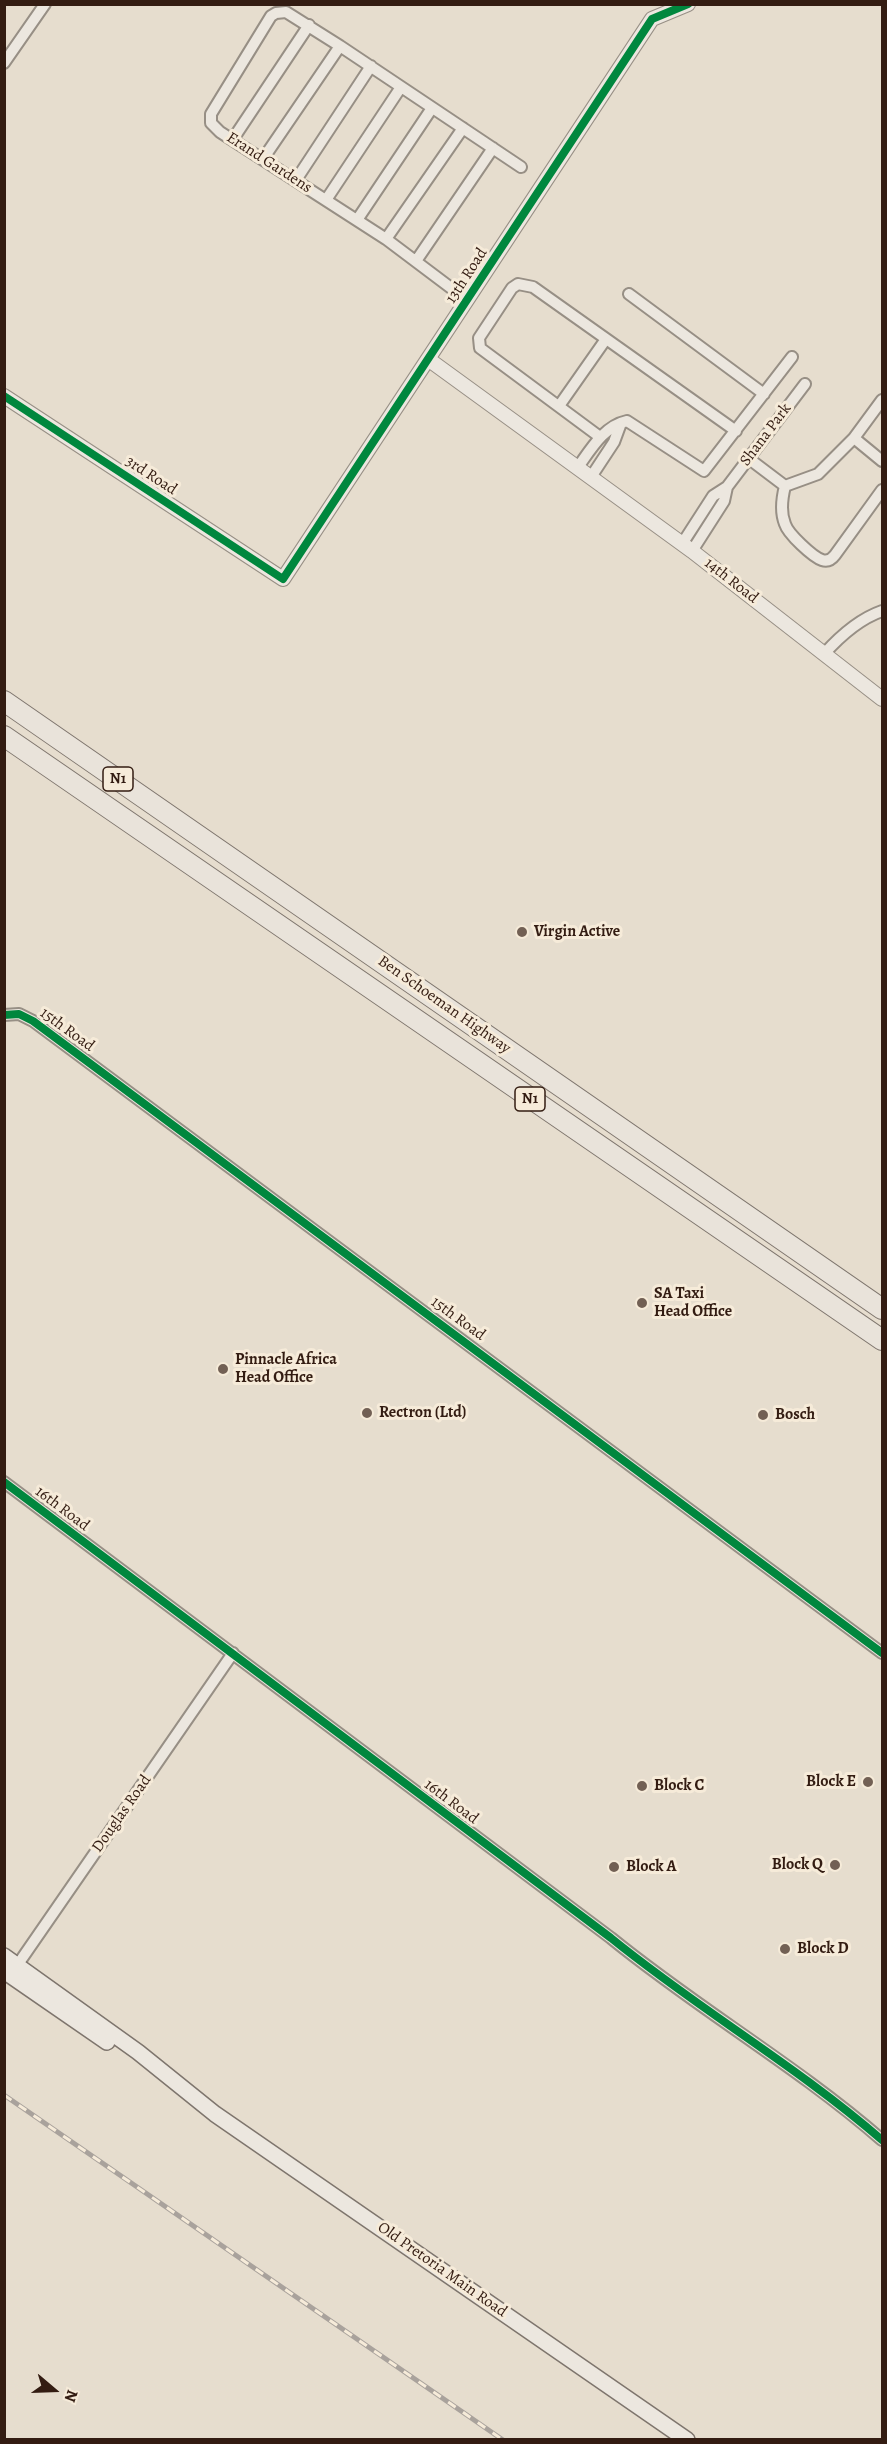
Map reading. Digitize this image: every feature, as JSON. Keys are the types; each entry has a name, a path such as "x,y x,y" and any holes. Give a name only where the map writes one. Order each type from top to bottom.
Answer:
{"highway":[{"path":"4,686 187,812 210,831 231,856"},
{"name":"Ben Schoeman Highway","path":"4,701 231,856 621,1130 882,1309"},
{"name":"Ben Schoeman Highway","path":"4,736 882,1340"},
{"path":"4,748 50,779 103,804"}],"main road":[{"name":"Old Pretoria Main Road","path":"9,1967 145,2057 197,2101 687,2439"}],"street":[{"path":"4,63 45,4"},
{"name":"13th Road","path":"283,579 652,19 688,4"},
{"name":"Erand Gardens","path":"467,300 386,239 214,127 210,119 211,114 271,16 286,12 309,25 521,167"},
{"path":"233,140 309,25"},
{"path":"263,159 340,46"},
{"path":"296,180 371,66"},
{"path":"326,200 401,87"},
{"path":"357,220 432,108"},
{"path":"386,239 464,128"},
{"path":"416,261 493,148"},
{"path":"600,437 480,348 479,338 512,288 518,284 532,287 736,431"},
{"path":"629,294 764,393"},
{"path":"559,406 606,339"},
{"path":"578,467 600,437 621,422 631,422 699,470 704,471 792,357"},
{"name":"14th Road","path":"428,359 687,547 882,699"},
{"name":"Shana Park","path":"687,547 724,501 727,487 805,384"},
{"name":"3rd Road","path":"4,396 283,579"},
{"path":"785,486 818,474 854,438 882,400"},
{"path":"591,477 614,442 621,422"},
{"path":"854,438 882,461"},
{"path":"748,458 785,486"},
{"path":"785,486 783,516 790,534 821,560 826,561 835,555 882,490"},
{"path":"824,654 844,633 882,610"},
{"name":"15th Road","path":"9,1014 25,1016 64,1044 882,1653"},
{"name":"16th Road","path":"4,1482 643,1965 795,2074 882,2140"},
{"name":"Douglas Road","path":"9,1967 233,1653"}],"railway":[{"path":"4,2095 503,2440"}],"cycle path":[{"path":"4,396 283,579 652,19 688,4"},
{"path":"4,1015 19,1014 33,1021 882,1653"},
{"path":"4,1482 644,1964 816,2087 882,2140"}],"place":[{"name":"Virgin Active","path":"522,932"},
{"name":"SA Taxi Head Office","path":"642,1303"},
{"name":"Pinnacle Africa Head Office","path":"223,1369"},
{"name":"Rectron (Ltd)","path":"367,1413"},
{"name":"Bosch","path":"763,1415"},
{"name":"Block E","path":"868,1782"},
{"name":"Block C","path":"642,1786"},
{"name":"Block Q","path":"835,1865"},
{"name":"Block A","path":"614,1867"},
{"name":"Block D","path":"785,1949"}]}
